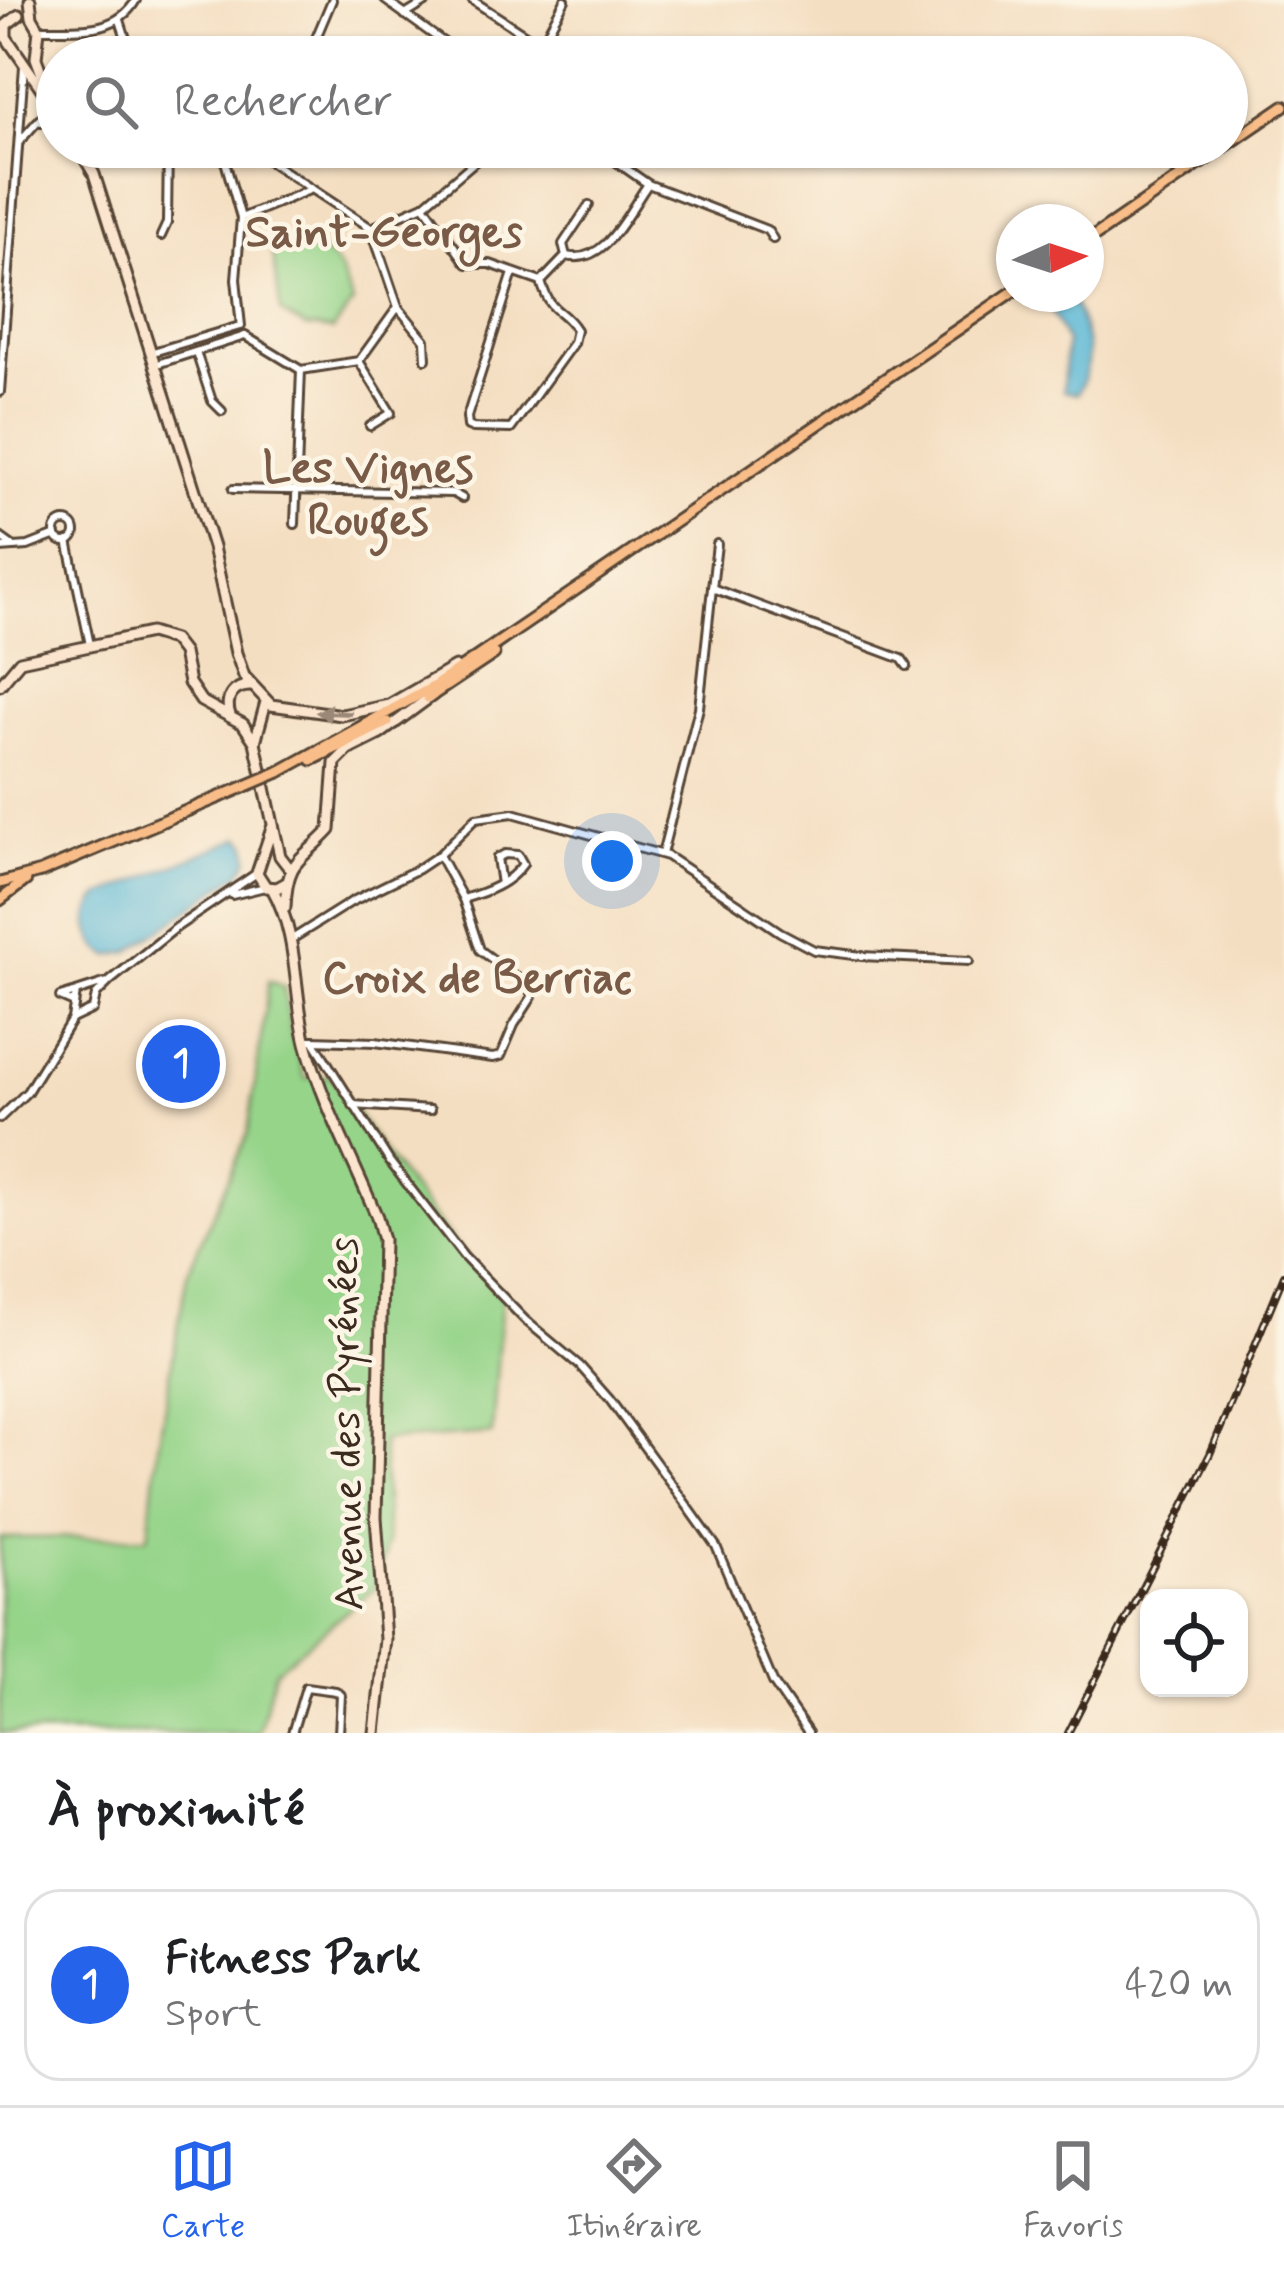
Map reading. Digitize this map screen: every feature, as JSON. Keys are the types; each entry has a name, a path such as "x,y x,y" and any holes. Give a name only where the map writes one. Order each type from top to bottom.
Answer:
{"main road":[{"path":"26,0 19,15 3,24 6,38 36,82"},
{"path":"26,0 40,29 38,36"},
{"path":"19,15 32,17"},
{"path":"13,47 26,50 36,43"},
{"path":"36,43 36,58"},
{"path":"1248,130 1284,106"},
{"path":"90,168 213,548 236,653 252,686 279,708 342,715 379,709 514,632"},
{"path":"1104,230 1193,168"},
{"path":"273,823 257,873 269,888 286,883 290,869 306,849 330,830 333,773 340,755 438,692 996,303"},
{"path":"279,772 399,709 615,566"},
{"path":"0,685 20,662 150,633 163,635 182,653 189,683 207,704 243,724 256,742"},
{"path":"230,715 236,653"},
{"path":"207,704 252,686"},
{"path":"0,883 41,872 322,757 438,692"},
{"path":"266,700 256,742 280,856 290,869"},
{"path":"243,724 260,720"},
{"path":"264,858 280,856"},
{"path":"0,900 41,872"},
{"name":"Avenue des Pyrénées","path":"286,883 285,912 309,1040 383,1240 376,1517 386,1639 375,1733"},
{"name":"Avenue des Pyrénées","path":"269,888 285,912"}],"street":[{"path":"40,29 101,27 120,20 136,0"},
{"path":"317,36 332,0"},
{"path":"385,0 433,36"},
{"path":"405,15 429,0"},
{"path":"472,0 527,36"},
{"path":"546,36 566,0"},
{"path":"120,20 125,36"},
{"path":"0,392 24,66"},
{"path":"18,145 36,124"},
{"path":"161,236 167,223 168,168"},
{"path":"227,168 241,218 236,280 245,336 302,370 359,361 398,307"},
{"path":"280,168 371,228 398,307 425,340 426,359"},
{"path":"371,228 424,205 467,168"},
{"path":"625,168 648,184 767,230 773,238"},
{"path":"566,256 582,260 598,254 648,184"},
{"path":"241,218 312,189"},
{"path":"424,205 467,264 485,263 541,283"},
{"path":"566,256 563,244 589,205"},
{"path":"541,283 566,256"},
{"path":"514,273 467,417 473,428 512,429 573,343 576,330 549,306 541,283"},
{"path":"153,352 241,326"},
{"path":"157,364 245,336"},
{"path":"196,352 212,401 222,411"},
{"path":"359,361 391,413 370,426"},
{"path":"295,524 302,370"},
{"path":"233,489 453,493 461,498"},
{"path":"0,548 37,544 56,535 60,524 68,522 75,533 68,541"},
{"path":"56,535 68,541"},
{"path":"0,537 14,547"},
{"path":"68,541 90,645"},
{"path":"662,854 699,708 717,544"},
{"path":"712,587 902,659 907,666"},
{"path":"292,939 439,855 476,818 513,813 662,854 814,950 969,961"},
{"path":"309,1040 501,1056 532,998 531,988 480,950 463,899 439,855"},
{"path":"463,899 500,884 519,871 524,864 518,855 496,858 500,884"},
{"path":"94,992 96,1006 77,1007 60,997 94,992 257,873"},
{"path":"223,898 269,888"},
{"path":"370,893 376,903"},
{"path":"0,1118 27,1092 72,1019 76,992"},
{"path":"309,1040 390,1162 464,1257 525,1320 580,1366 683,1500 716,1546 772,1682 808,1733"},
{"path":"353,1105 430,1110"},
{"path":"292,1733 306,1687 336,1690 341,1695 339,1733"}],"green space":[{"path":"271,240 318,245 339,268 353,303 333,330 306,327 281,313"},
{"path":"269,981 284,987 305,1078 331,1076 412,1190 502,1296 492,1434 382,1441 387,1542 377,1586 275,1671 258,1733 0,1733 0,1538 148,1537 187,1274 248,1133"}],"water":[{"path":"1052,312 1077,312 1080,319 1087,357 1077,394 1063,391 1066,342"},
{"path":"241,837 248,844 249,859 240,873 129,952 110,956 96,944 89,919 101,896"}],"railway":[{"path":"1068,1733 1210,1454 1284,1275"}],"place":[{"name":"Fitness Park","path":"181,1064"}],"district":[{"name":"Saint-Georges","path":"384,233"},
{"name":"Les Vignes Rouges","path":"368,495"},
{"name":"Croix de Berriac","path":"477,979"}]}
